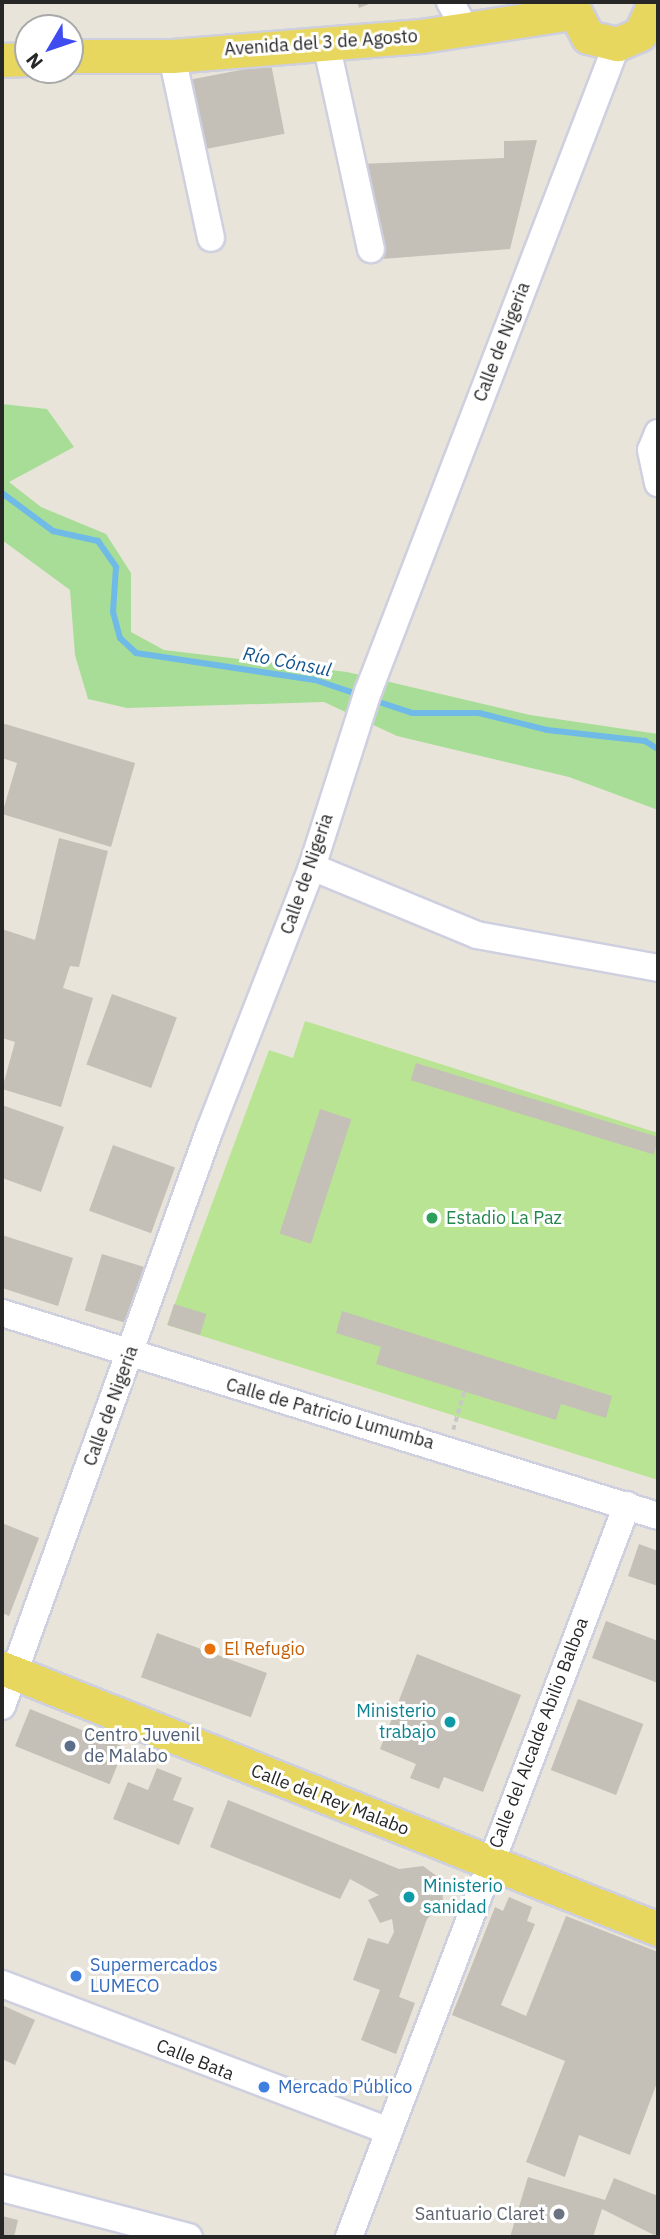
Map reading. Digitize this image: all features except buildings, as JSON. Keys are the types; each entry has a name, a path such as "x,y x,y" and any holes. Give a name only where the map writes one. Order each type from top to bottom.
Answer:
{"main road":[{"name":"Avenida del 3 de Agosto","path":"84,56 172,56 467,31 570,7"},
{"path":"570,7 589,37 617,44 640,34 656,10"},
{"name":"Calle del Rey Malabo","path":"8,1671 658,1929"}],"street":[{"path":"450,2 467,31"},
{"path":"326,43 371,249"},
{"name":"Calle de Nigeria","path":"2,1706 8,1671 312,867 368,692 617,44"},
{"path":"172,56 211,238"},
{"path":"658,433 651,450 658,483"},
{"path":"312,867 477,935 658,968"},
{"name":"Calle de Patricio Lumumba","path":"2,1312 129,1355 447,1449 658,1516"},
{"name":"Calle del Alcalde Abilio Balboa","path":"349,2237 627,1505"},
{"name":"Calle Bata","path":"2,1984 389,2131"},
{"path":"2,2188 189,2237"}],"path":[{"path":"447,1449 464,1392"}],"green space":[{"path":"2,404 47,409 74,447 9,482 41,507 106,534 131,573 131,632 164,650 347,672 530,715 658,734 658,810 569,777 397,736 324,702 127,708 88,699 75,655 70,590 2,540"},
{"name":"Estadio La Paz","path":"305,1021 658,1133 658,1480 167,1325 269,1050 293,1058"}],"waterway":[{"name":"Río Cónsul","path":"2,493 53,531 98,541 116,567 113,612 120,638 136,653 315,680 360,695"},
{"name":"Río Cónsul","path":"373,700 412,713 479,713 547,730 645,741 658,749"}],"place":[{"name":"Estadio La Paz","path":"432,1218"},
{"name":"El Refugio","path":"210,1649"},
{"name":"Ministerio trabajo","path":"450,1722"},
{"name":"Centro Juvenil de Malabo","path":"70,1746"},
{"name":"Ministerio sanidad","path":"409,1897"},
{"name":"Supermercados LUMECO","path":"76,1976"},
{"name":"Mercado Público","path":"264,2087"},
{"name":"Santuario Claret","path":"559,2214"}]}
